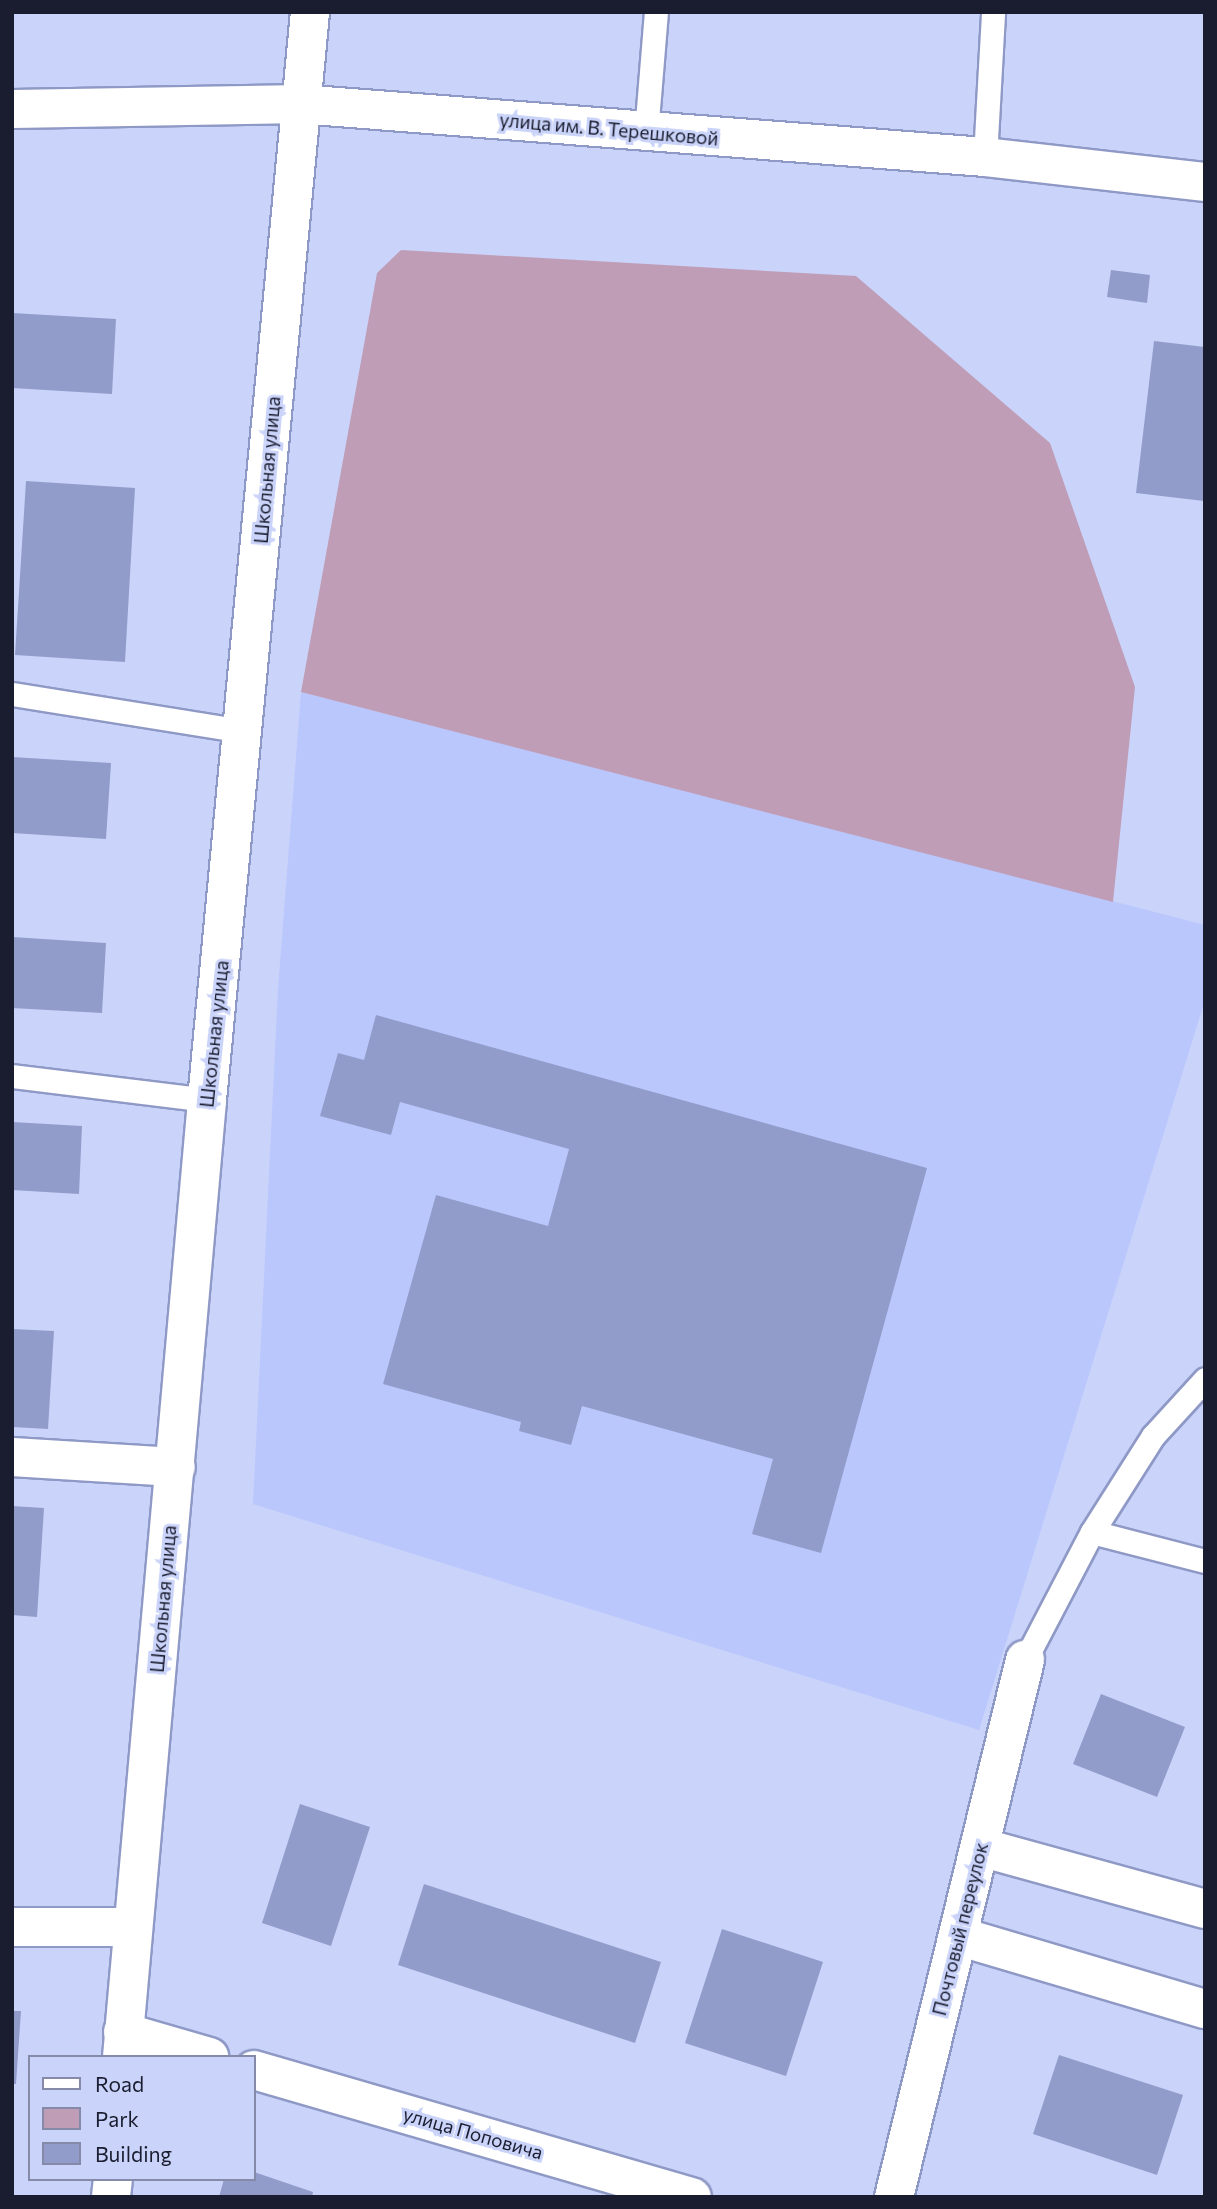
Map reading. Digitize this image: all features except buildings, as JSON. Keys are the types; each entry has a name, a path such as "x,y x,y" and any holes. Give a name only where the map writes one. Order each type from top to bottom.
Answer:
{"street":[{"name":"Школьная улица","path":"122,2044 207,1100 244,731 299,104 310,12"},
{"name":"улица им. В. Терешковой","path":"12,109 299,104 646,133 985,157 1205,182"},
{"path":"12,1457 176,1467"},
{"name":"Почтовый переулок","path":"894,2197 1025,1660"},
{"path":"979,1847 1205,1909"},
{"path":"12,1927 133,1927"},
{"path":"958,1936 1205,2009"},
{"path":"122,2044 196,2055"},
{"name":"улица Поповича","path":"256,2071 692,2197"}],"lane":[{"path":"646,133 656,12"},
{"path":"985,157 993,12"},
{"path":"12,694 244,731"},
{"path":"12,1076 207,1100"},
{"path":"1025,1660 1092,1532 1153,1436 1205,1379"},
{"path":"1092,1532 1205,1561"}],"shaded area":[{"path":"301,692 1205,925 1205,1000 979,1730 253,1504 278,989"}],"green space":[{"path":"401,250 856,276 1050,443 1135,687 1113,902 301,692 377,273"}]}
